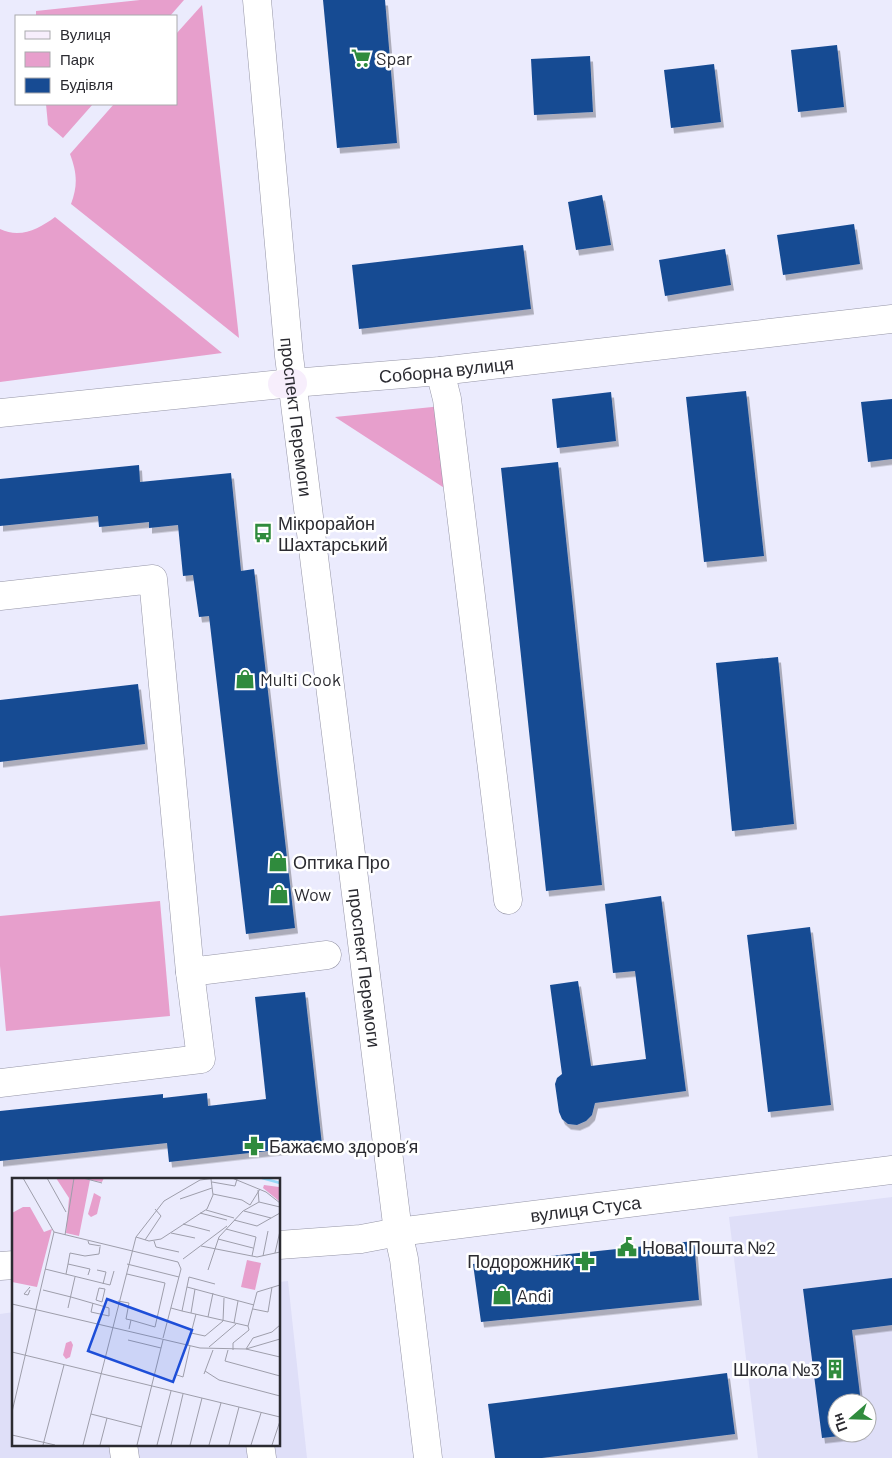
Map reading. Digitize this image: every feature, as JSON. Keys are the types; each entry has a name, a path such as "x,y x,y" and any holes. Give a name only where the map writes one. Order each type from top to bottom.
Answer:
{"street":[{"name":"проспект Перемоги","path":"257,0 288,346 288,384 398,1232 404,1259 428,1458"},
{"name":"Соборна вулиця","path":"0,413 288,384 440,371 892,319"},
{"path":"440,371 446,399 508,900"},
{"path":"0,596 152,579 190,972 201,1059 0,1083"},
{"path":"190,972 327,955"},
{"name":"вулиця Стуса","path":"280,1245 361,1239 398,1232 892,1170"}],"shaded area":[{"path":"892,1197 892,1458 758,1458 729,1217"},
{"path":"288,1281 307,1458 0,1458 0,1314 12,1312 12,1446 280,1446 280,1282"}],"green space":[{"path":"140,0 184,0 171,15 36,15 36,11"},
{"path":"202,5 239,338 71,204 76,179 70,154 113,105 178,105 178,32"},
{"path":"46,105 92,105 63,138 48,125"},
{"path":"55,217 222,353 0,382 0,229 7,232 22,233 36,229"},
{"path":"442,406 452,493 335,417"},
{"path":"160,901 170,1016 6,1031 0,966 0,916"}],"building":[{"path":"323,0 385,0 397,143 337,148"},
{"path":"837,45 844,107 798,112 791,50"},
{"path":"590,56 593,112 534,115 531,59"},
{"path":"714,64 721,122 671,128 664,70"},
{"path":"602,195 611,245 576,250 568,202"},
{"path":"854,224 860,264 783,275 777,235"},
{"path":"523,245 531,309 359,329 352,265"},
{"path":"725,249 731,285 665,296 659,260"},
{"path":"746,391 764,556 704,562 686,397"},
{"path":"611,392 616,441 557,448 552,399"},
{"path":"892,399 892,459 868,462 861,402"},
{"path":"558,462 602,885 546,891 501,468"},
{"path":"139,465 140,482 231,473 241,571 254,569 295,928 246,934 209,616 199,617 193,575 183,576 178,525 149,528 149,522 99,527 98,516 0,526 0,479"},
{"path":"778,657 794,824 732,831 716,663"},
{"path":"138,684 145,744 0,762 0,700"},
{"path":"661,896 686,1091 595,1103 592,1115 586,1121 577,1125 568,1124 562,1119 559,1112 555,1084 557,1078 562,1074 550,985 578,981 591,1066 646,1059 635,971 613,973 605,904"},
{"path":"810,927 831,1105 768,1112 747,935"},
{"path":"305,992 322,1145 169,1162 167,1143 0,1161 0,1111 163,1094 163,1098 207,1093 208,1106 266,1099 255,997"},
{"path":"694,1241 699,1300 481,1322 473,1264"},
{"name":"Школа №3","path":"892,1278 892,1325 852,1330 860,1393 827,1393 827,1437 822,1438 803,1289"},
{"path":"727,1373 735,1434 542,1458 495,1458 488,1404"}],"place":[{"name":"Spar","path":"361,58"},
{"name":"Мікрорайон Шахтарський","path":"263,533"},
{"name":"Multi Cook","path":"245,679"},
{"name":"Оптика Про","path":"278,862"},
{"name":"Wow","path":"279,894"},
{"name":"Бажаємо здоровʼя","path":"254,1146"},
{"name":"Нова Пошта №2","path":"627,1247"},
{"name":"Подорожник","path":"585,1261"},
{"name":"Andi","path":"502,1295"},
{"name":"Школа №3","path":"835,1369"}]}
